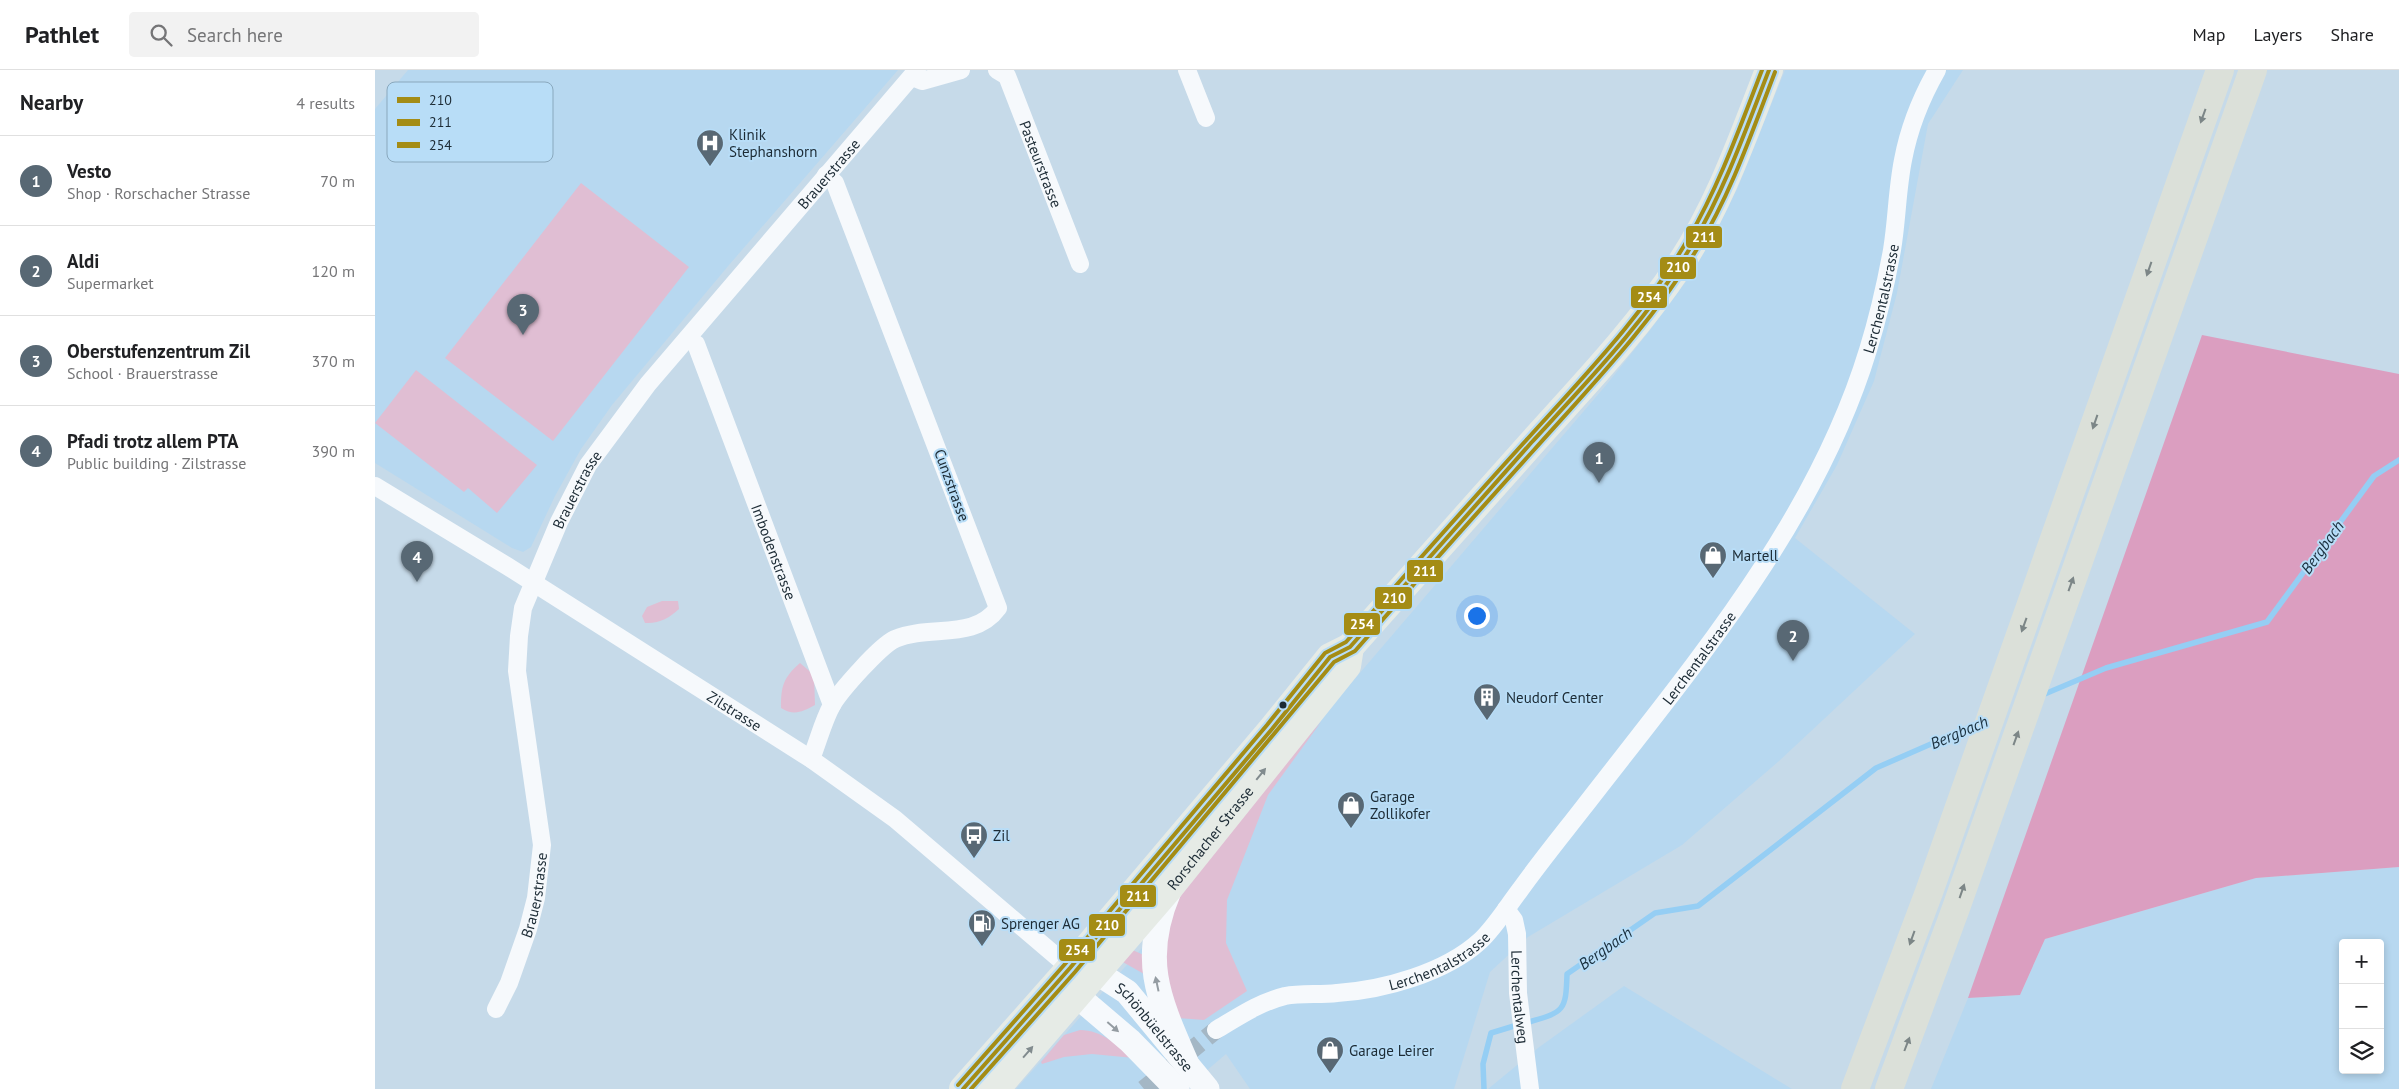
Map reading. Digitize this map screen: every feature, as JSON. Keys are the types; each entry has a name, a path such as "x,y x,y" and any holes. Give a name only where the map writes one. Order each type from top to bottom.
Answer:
{"highway":[{"path":"1857,1082 1929,892 2220,70"},
{"path":"1889,1089 1956,908 2253,70"}],"main road":[{"name":"Rorschacher Strasse","path":"996,1089 1076,995 1083,970 1330,656 1350,647 1584,385 1646,312 1679,266 1706,221 1725,182 1769,70"},
{"name":"Rorschacher Strasse","path":"963,1089 1171,886 1347,666 1350,647"},
{"path":"1171,886 1159,914 1153,951 1155,981 1164,1012 1186,1062"},
{"name":"Schönbüelstrasse","path":"1083,970 1127,992 1207,1089"},
{"name":"Schönbüelstrasse","path":"1076,995 1130,1041 1177,1089"}],"street":[{"path":"915,73 922,81 961,70"},
{"name":"Pasteurstrasse","path":"997,70 1007,76 1080,264"},
{"path":"1187,70 1205,118"},
{"name":"Lerchentalstrasse","path":"1216,1030 1252,1008 1286,996 1352,992 1387,986 1412,979 1435,969 1480,941 1746,592 1807,494 1835,437 1868,350 1892,247 1903,160 1921,99 1937,70"},
{"name":"Brauerstrasse","path":"496,1008 509,983 537,898 542,845 517,671 519,636 523,608 559,522 588,465 648,384 915,73"},
{"name":"Cunzstrasse","path":"827,175 835,183 839,192 998,608 992,617 981,625 919,632 895,639 878,650 832,705"},
{"name":"Imbodenstrasse","path":"696,344 832,705"},
{"name":"Zilstrasse","path":"375,486 533,583 811,759 895,819 1083,970"},
{"path":"811,759 832,705"},
{"name":"Lerchentalweg","path":"1506,909 1514,920 1517,934 1518,993 1530,1089"}],"shaded area":[{"path":"408,70 898,70 729,265 612,405 581,449 555,496 531,547 523,552 512,548 375,463 375,109 387,95 387,162 553,162 553,82 398,82"},
{"path":"1785,70 1963,70 1928,124 1897,293 1874,381 1837,465 1795,538 1915,634 1779,761 1682,845 1528,937 1490,972 1454,1089 1250,1089 1226,1054 1185,1089 1016,1089 1175,911 1235,819 1607,384 1651,329 1690,276 1715,234 1738,187"},
{"path":"581,183 689,267 553,441 445,358"},
{"path":"2202,335 2399,374 2399,867 2256,878 2045,939 2020,995 1968,998"},
{"path":"416,370 537,465 497,513 468,488 464,492 375,423"},
{"path":"662,601 678,601 679,609 663,620 645,623 642,616 647,607"},
{"path":"800,663 814,675 815,705 802,711 790,712 781,708 784,683 790,673"},
{"path":"1321,722 1268,795 1227,900 1226,943 1247,991 1204,1020 1178,1018 1160,964 1168,918 1191,877 1240,809"},
{"path":"2399,867 2399,1089 1931,1089 1968,998 2020,995 2045,939 2256,878"},
{"path":"1128,948 1146,956 1144,974 1121,961"},
{"path":"1624,986 1792,1089 1488,1089 1538,1048"},
{"path":"1080,1030 1103,1036 1134,1058 1092,1054 1064,1057 1042,1064 1041,1062 1064,1035"}],"waterway":[{"name":"Bergbach","path":"2040,696 2106,668 2267,622 2374,476 2399,460"},
{"name":"Bergbach","path":"1529,1022 1550,1015 1561,1008 1566,996 1567,974 1655,913 1698,906 1876,768 1979,723"},
{"name":"Bergbach","path":"1484,1089 1483,1064 1491,1033 1514,1026"}],"tunnel":[{"path":"1144,1089 1216,1030"}],"transit line":[{"name":"254","path":"958,1085 1065,964 1267,725 1325,653 1346,642 1594,366 1634,317 1671,266 1710,198 1762,70"},
{"name":"210","path":"963,1089 1070,968 1272,729 1330,657 1350,647 1596,372 1658,297 1705,222 1734,158 1769,70"},
{"name":"211","path":"971,1089 1075,972 1334,662 1355,651 1599,378 1661,303 1697,249 1731,185 1775,72"}],"place":[{"name":"Klinik Stephanshorn","path":"710,167"},
{"name":"Oberstufenzentrum Zil","path":"523,335"},
{"name":"Vesto","path":"1599,483"},
{"name":"Martell","path":"1713,579"},
{"name":"Pfadi trotz allem PTA","path":"417,582"},
{"name":"Aldi","path":"1793,661"},
{"name":"Neudorf Center","path":"1487,721"},
{"name":"Garage Zollikofer","path":"1351,829"},
{"name":"Zil","path":"974,859"},
{"name":"Sprenger AG","path":"982,947"},
{"name":"Garage Leirer","path":"1330,1074"}]}
